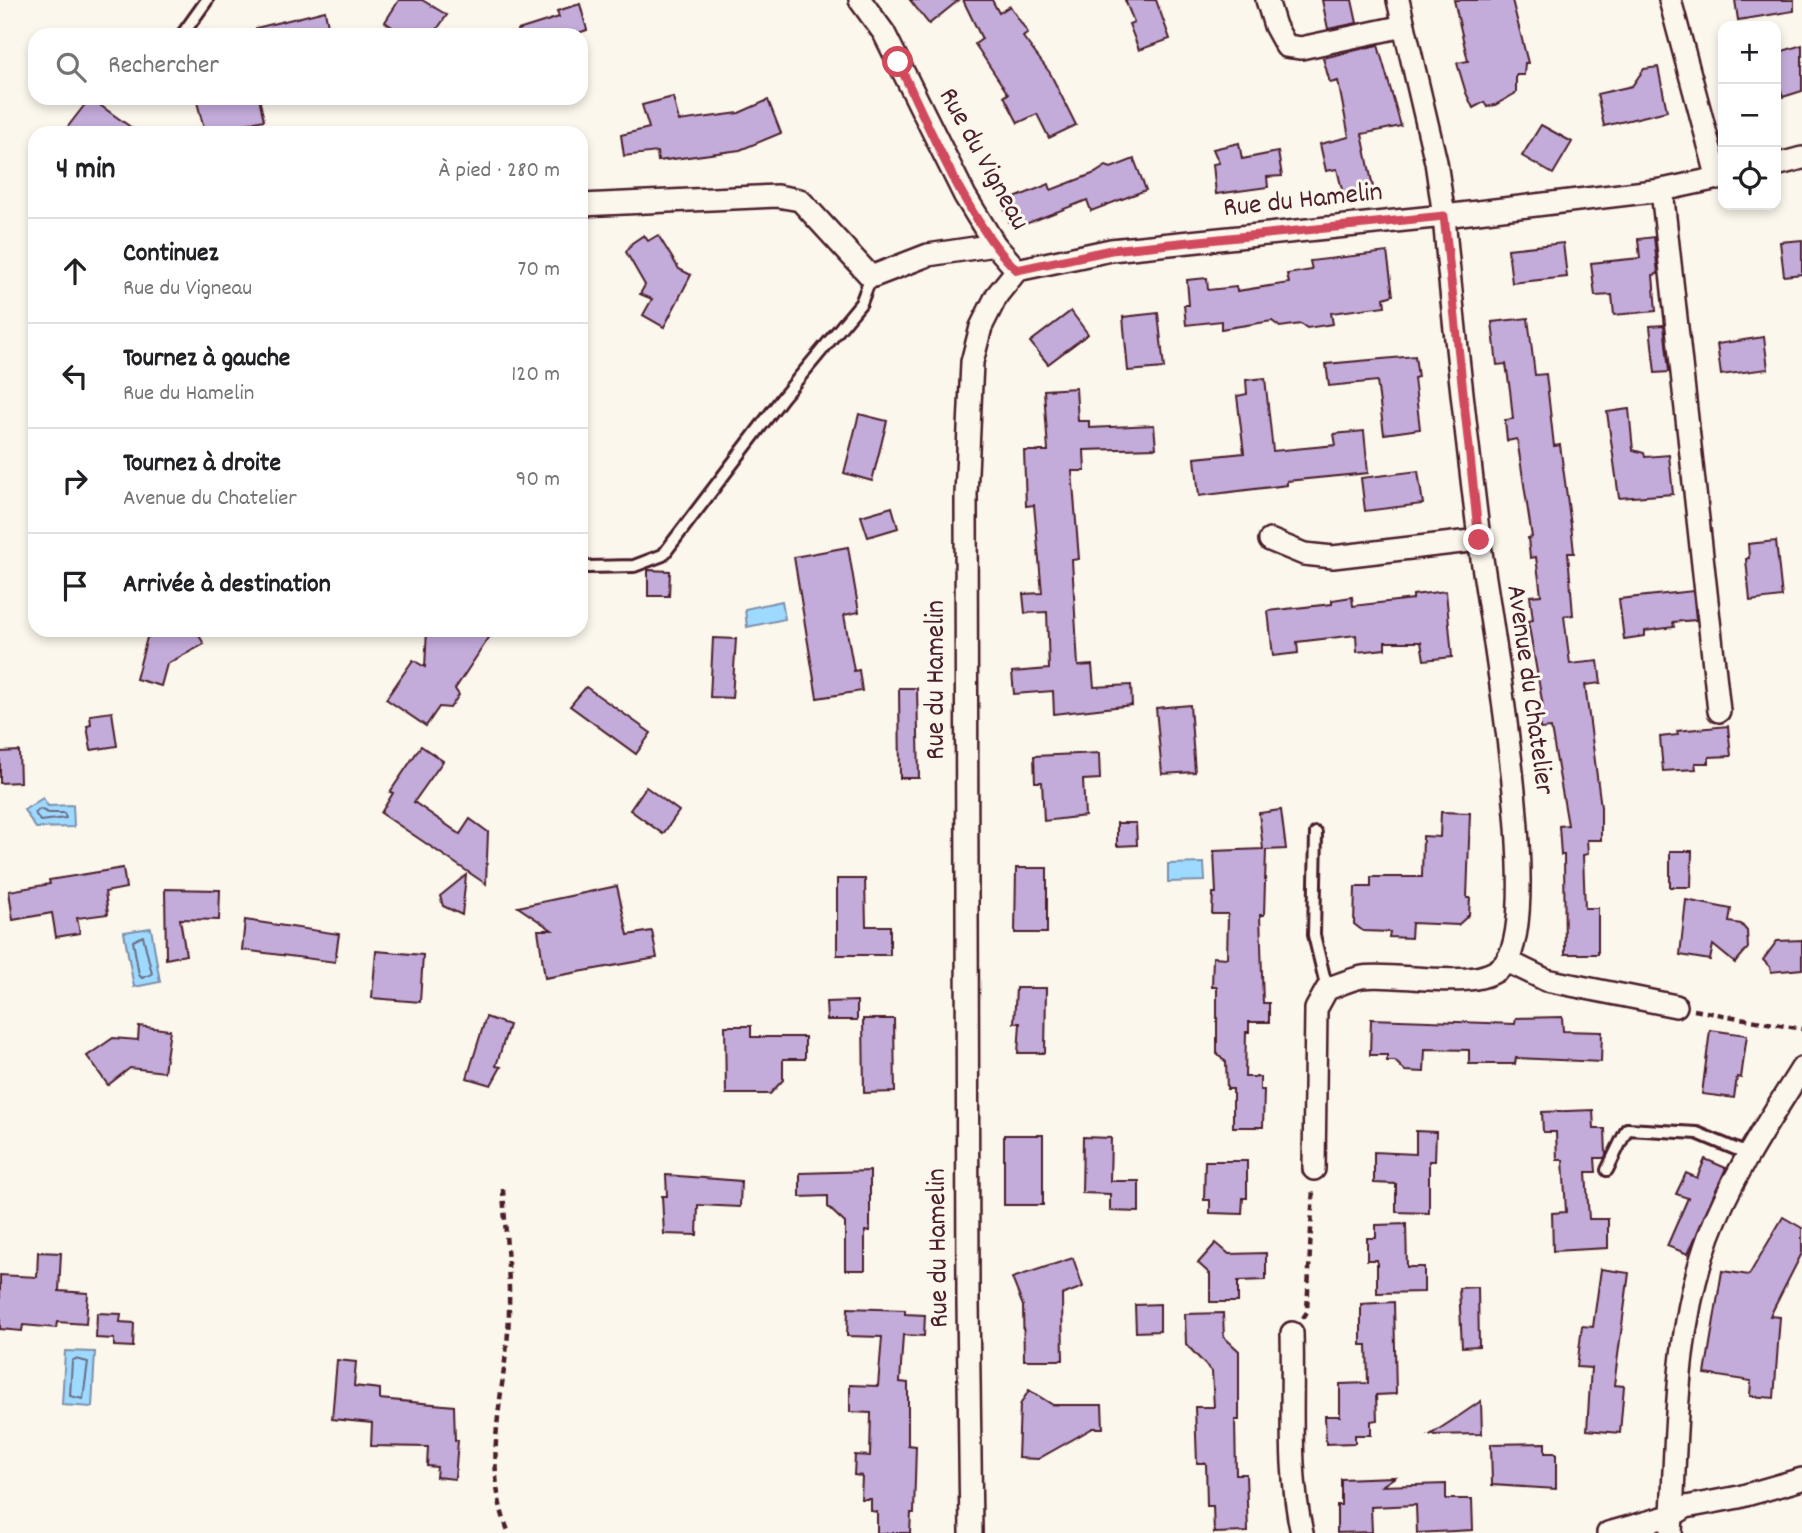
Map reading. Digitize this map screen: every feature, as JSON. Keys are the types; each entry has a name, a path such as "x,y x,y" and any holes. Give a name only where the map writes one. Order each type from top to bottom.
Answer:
{"street":[{"name":"Rue du Vigneau","path":"860,0 884,33 965,196 995,245 1017,270"},
{"path":"1267,0 1275,26 1286,46 1301,48 1404,26"},
{"name":"Avenue du Chatelier","path":"1398,0 1436,162 1444,216 1479,540 1516,804 1518,929 1507,961"},
{"path":"1670,0 1718,171"},
{"path":"1781,164 1802,158"},
{"name":"Rue du Hamelin","path":"971,1533 966,996 968,415 972,362 981,327 998,295 1017,270 1111,250 1444,216 1662,190 1718,178"},
{"path":"1662,190 1719,711"},
{"path":"588,205 776,196 800,200 871,277 928,255 995,245"},
{"path":"1270,540 1304,554 1333,557 1479,540"},
{"path":"1314,1169 1316,1009 1327,989 1362,977 1471,979 1496,972 1507,961 1546,980 1676,1006"},
{"path":"1672,1524 1679,1376 1698,1271 1710,1233 1750,1155 1802,1068"},
{"path":"1292,1333 1290,1392 1297,1513 1301,1533"},
{"path":"1608,1533 1672,1524 1686,1507 1740,1497 1802,1479"}],"lane":[{"path":"187,28 207,0"},
{"path":"588,564 634,566 663,555 783,397 861,303 871,277"},
{"path":"1315,833 1314,936 1327,989"},
{"path":"1607,1170 1628,1129 1698,1133 1750,1155"}],"path":[{"path":"1676,1006 1802,1030"},
{"path":"1292,1333 1307,1312 1314,1169"},
{"path":"503,1189 509,1312 495,1448 502,1516 509,1533"}],"water":[{"path":"782,601 785,619 747,627 745,609"},
{"path":"43,798 48,806 73,805 74,827 36,828 24,810"},
{"path":"1204,863 1205,881 1168,882 1168,864"},
{"path":"151,928 160,982 134,987 124,932"},
{"path":"65,1351 95,1352 92,1407 62,1405"}],"building":[{"path":"399,0 422,0 447,15 438,28 394,28 385,22"},
{"path":"910,0 959,0 929,24"},
{"path":"963,0 992,0 999,13 1010,6 1028,33 1023,37 1050,73 1076,125 1049,138 1037,114 1018,123 1004,96 1008,94 975,44 982,39"},
{"path":"1125,0 1156,0 1170,39 1139,50 1129,24 1134,22"},
{"path":"1322,0 1352,0 1357,23 1328,29"},
{"path":"1454,0 1512,0 1528,63 1525,63 1524,75 1516,75 1516,93 1495,105 1487,107 1484,102 1473,108 1466,93 1457,63 1468,61"},
{"path":"1735,0 1794,0 1794,11 1738,20"},
{"path":"580,4 586,28 524,28 559,17 557,11"},
{"path":"325,11 329,28 256,28"},
{"path":"1378,45 1401,126 1362,134 1374,192 1344,198 1337,169 1326,171 1320,144 1349,137 1338,81 1330,83 1323,58"},
{"path":"1802,45 1802,91 1783,97 1781,90 1781,51"},
{"path":"1658,67 1667,111 1604,126 1597,94 1632,86 1644,69"},
{"path":"673,97 679,121 739,113 768,100 781,133 740,150 658,161 657,152 624,156 621,135 649,128 642,105"},
{"path":"85,105 100,105 129,126 68,126"},
{"path":"198,105 261,105 264,120 237,126 203,126"},
{"path":"1541,125 1572,142 1553,174 1522,156"},
{"path":"1239,143 1242,159 1278,152 1282,176 1267,177 1268,187 1216,194 1213,164 1219,163 1213,149"},
{"path":"1134,159 1146,190 1091,211 1087,200 1023,225 1021,220 1010,224 1002,203 1049,184 1051,190 1106,166 1111,168"},
{"path":"644,235 648,241 658,235 679,269 691,275 664,327 643,315 652,299 640,294 645,285 626,252 632,243"},
{"path":"1654,237 1658,274 1653,275 1656,311 1614,315 1612,295 1595,296 1591,263 1640,258 1638,239"},
{"path":"1802,240 1802,274 1784,276 1780,242"},
{"path":"1563,243 1567,277 1512,283 1508,249"},
{"path":"1387,252 1393,295 1384,298 1385,306 1331,313 1333,324 1307,328 1301,324 1280,327 1272,321 1221,329 1221,321 1186,325 1184,305 1189,305 1187,280 1207,278 1208,290 1236,287 1237,291 1289,283 1287,274 1312,270 1310,261"},
{"path":"1071,311 1088,334 1048,364 1030,342"},
{"path":"1158,313 1164,368 1128,371 1123,317"},
{"path":"1528,318 1535,375 1546,374 1554,446 1560,445 1572,533 1574,553 1568,553 1573,615 1564,616 1570,664 1598,661 1601,683 1585,685 1601,807 1601,840 1587,840 1588,854 1583,855 1585,908 1598,908 1598,954 1565,954 1564,855 1561,855 1559,826 1568,825 1551,728 1540,729 1538,707 1543,706 1528,621 1533,620 1530,596 1541,595 1536,557 1530,558 1528,538 1532,537 1517,439 1507,441 1505,420 1513,419 1506,364 1497,365 1492,322"},
{"path":"1664,325 1669,372 1655,373 1650,326"},
{"path":"1764,337 1768,369 1721,375 1717,344"},
{"path":"1415,356 1418,377 1414,378 1420,429 1384,434 1377,381 1329,386 1326,364"},
{"path":"1265,378 1273,451 1336,445 1334,434 1364,431 1368,473 1287,481 1287,485 1199,496 1195,458 1244,453 1237,396 1247,394 1246,380"},
{"path":"1076,388 1078,421 1089,421 1089,428 1154,425 1156,448 1084,450 1085,471 1072,471 1079,559 1072,560 1078,666 1092,665 1094,687 1131,685 1132,705 1054,714 1053,691 1014,694 1012,672 1049,669 1047,612 1025,613 1023,594 1042,593 1034,505 1026,506 1024,451 1048,451 1044,390"},
{"path":"1629,409 1633,450 1644,453 1645,457 1669,455 1673,494 1619,498 1607,412"},
{"path":"859,414 887,421 872,481 844,473"},
{"path":"1418,471 1423,504 1365,511 1361,478"},
{"path":"892,507 898,528 868,537 861,516"},
{"path":"1776,541 1782,597 1750,601 1746,559 1749,558 1748,544"},
{"path":"848,547 859,612 844,615 854,671 859,670 862,691 817,698 794,557"},
{"path":"648,570 670,571 669,596 648,596"},
{"path":"1446,591 1452,657 1424,660 1421,642 1385,642 1385,649 1357,652 1356,635 1297,642 1298,653 1273,656 1268,611 1332,604 1332,600 1352,597 1353,606 1413,599 1413,595"},
{"path":"1693,591 1696,620 1673,622 1674,627 1645,631 1645,636 1624,639 1619,599"},
{"path":"147,637 200,637 204,644 167,664 161,686 136,679"},
{"path":"427,637 489,637 455,689 459,695 450,708 439,707 426,726 386,699 413,660 425,667"},
{"path":"713,638 736,639 732,698 710,697"},
{"path":"586,687 651,733 636,754 570,706"},
{"path":"899,688 917,688 919,778 900,778"},
{"path":"1190,705 1195,772 1162,774 1156,708"},
{"path":"112,712 117,746 91,750 87,726 91,725 90,715"},
{"path":"1728,726 1731,756 1709,757 1709,763 1695,763 1696,769 1663,771 1660,737 1678,735 1677,731"},
{"path":"421,746 443,761 414,802 460,834 470,819 488,832 486,884 381,813 393,793 390,792"},
{"path":"19,751 20,782 0,783 0,752"},
{"path":"1099,753 1100,779 1083,780 1085,816 1044,821 1042,782 1035,782 1034,756"},
{"path":"646,787 679,811 663,834 630,810"},
{"path":"1281,810 1286,849 1266,850 1264,915 1260,915 1263,1003 1269,1003 1269,1022 1249,1022 1249,1032 1246,1032 1245,1077 1260,1077 1260,1090 1264,1090 1263,1127 1233,1127 1233,1089 1227,1089 1226,1062 1217,1054 1217,987 1212,987 1213,957 1227,958 1228,914 1212,914 1213,893 1216,893 1214,851 1263,849 1259,813"},
{"path":"1441,812 1470,813 1467,898 1470,898 1469,915 1458,925 1412,923 1411,938 1389,937 1390,932 1363,931 1354,924 1355,887 1371,887 1371,877 1422,877 1423,836 1440,837"},
{"path":"1117,823 1136,823 1137,845 1117,846"},
{"path":"1670,851 1692,851 1691,887 1670,887"},
{"path":"123,868 126,888 105,892 108,914 77,918 80,933 56,937 52,913 13,920 9,891 50,884 49,880"},
{"path":"1016,868 1047,868 1047,933 1015,933"},
{"path":"466,875 462,915 443,906 440,896"},
{"path":"837,879 865,879 866,926 890,926 890,955 837,955"},
{"path":"617,886 628,935 652,931 657,958 545,978 538,930 552,930 518,907"},
{"path":"165,889 220,890 219,920 180,919 186,955 166,959"},
{"path":"1686,900 1731,909 1729,922 1741,924 1747,931 1748,948 1735,963 1713,945 1710,960 1680,955"},
{"path":"245,920 339,934 335,962 242,950"},
{"path":"1802,940 1802,969 1771,972 1763,960 1777,941"},
{"path":"376,951 423,955 420,1002 372,998"},
{"path":"1016,988 1046,988 1045,1053 1018,1053 1020,1023 1014,1023"},
{"path":"857,1001 857,1020 827,1020 826,1002"},
{"path":"486,1017 509,1025 496,1066 501,1067 491,1085 467,1078"},
{"path":"1562,1017 1563,1031 1602,1032 1601,1062 1516,1058 1515,1064 1469,1064 1469,1050 1425,1049 1424,1072 1405,1071 1395,1061 1387,1061 1387,1055 1370,1055 1371,1019 1515,1024 1516,1018"},
{"path":"863,1019 894,1019 895,1092 864,1093"},
{"path":"139,1026 170,1030 164,1072 130,1068 108,1085 87,1056 113,1038 138,1040"},
{"path":"725,1026 751,1026 751,1037 805,1037 805,1059 783,1059 783,1080 770,1094 726,1094"},
{"path":"1710,1030 1747,1035 1741,1078 1737,1077 1734,1098 1702,1094"},
{"path":"1593,1110 1594,1129 1605,1129 1606,1155 1604,1158 1595,1158 1596,1172 1586,1172 1589,1219 1608,1219 1608,1248 1553,1251 1552,1213 1566,1212 1563,1160 1557,1160 1556,1132 1543,1132 1542,1112"},
{"path":"1416,1131 1436,1132 1435,1161 1429,1161 1429,1213 1396,1212 1396,1184 1374,1183 1374,1152 1416,1154"},
{"path":"1004,1135 1043,1135 1043,1205 1004,1205"},
{"path":"1083,1137 1111,1138 1110,1181 1139,1181 1139,1212 1110,1211 1110,1194 1082,1193"},
{"path":"1705,1159 1726,1168 1688,1254 1667,1246 1688,1198 1676,1194 1686,1173 1697,1178"},
{"path":"1205,1161 1247,1161 1247,1198 1243,1198 1242,1214 1210,1213 1210,1200 1204,1200"},
{"path":"870,1171 870,1231 865,1231 865,1270 845,1270 845,1223 828,1207 828,1196 800,1197 800,1173"},
{"path":"666,1175 741,1181 740,1207 698,1205 697,1235 664,1234 662,1196 667,1196"},
{"path":"1783,1217 1802,1228 1802,1253 1770,1316 1780,1317 1774,1398 1750,1396 1751,1381 1705,1374 1722,1271 1749,1275"},
{"path":"1406,1224 1407,1267 1424,1267 1424,1292 1377,1293 1377,1260 1367,1260 1367,1238 1376,1238 1376,1225"},
{"path":"1216,1243 1229,1254 1266,1253 1266,1280 1238,1281 1238,1302 1210,1302 1210,1274 1198,1263"},
{"path":"38,1252 61,1253 59,1291 88,1293 86,1324 57,1322 56,1328 23,1325 22,1331 0,1329 0,1275 37,1277"},
{"path":"1073,1258 1083,1287 1062,1295 1063,1360 1024,1360 1023,1306 1012,1278"},
{"path":"1601,1269 1629,1273 1614,1385 1624,1386 1620,1433 1587,1430 1591,1368 1577,1367 1582,1326 1593,1327"},
{"path":"1478,1287 1479,1346 1462,1347 1459,1288"},
{"path":"1394,1302 1396,1394 1376,1395 1377,1420 1371,1421 1371,1435 1355,1435 1355,1443 1326,1444 1325,1416 1340,1416 1340,1384 1368,1383 1367,1345 1361,1345 1361,1304"},
{"path":"1160,1304 1160,1331 1136,1332 1135,1305"},
{"path":"848,1308 905,1310 905,1314 925,1315 924,1336 903,1335 900,1382 908,1383 908,1445 916,1446 914,1513 911,1513 910,1533 877,1533 877,1512 871,1511 871,1499 861,1499 862,1476 854,1475 855,1455 870,1456 871,1413 850,1412 850,1385 878,1386 882,1337 847,1336"},
{"path":"97,1313 121,1314 120,1322 134,1323 133,1347 114,1346 114,1339 96,1338"},
{"path":"1223,1313 1224,1337 1239,1351 1239,1420 1235,1420 1236,1474 1246,1474 1248,1532 1214,1533 1213,1506 1207,1506 1206,1463 1197,1463 1195,1407 1214,1407 1212,1372 1186,1344 1185,1314"},
{"path":"337,1360 356,1362 354,1386 380,1389 380,1399 454,1406 455,1440 458,1440 455,1479 436,1477 437,1467 427,1466 428,1447 371,1446 372,1423 332,1419"},
{"path":"1029,1390 1053,1405 1102,1405 1103,1428 1093,1428 1038,1459 1018,1458 1020,1405"},
{"path":"1481,1401 1482,1434 1430,1435 1459,1416"},
{"path":"1545,1443 1545,1453 1556,1453 1556,1489 1492,1485 1491,1444"},
{"path":"1395,1477 1382,1486 1446,1484 1446,1499 1472,1499 1473,1530 1417,1533 1416,1505 1371,1507 1372,1532 1337,1533 1341,1479"}],"route":[{"path":"898,62 965,196 995,245 1017,270 1111,250 1444,216 1479,540"}]}
